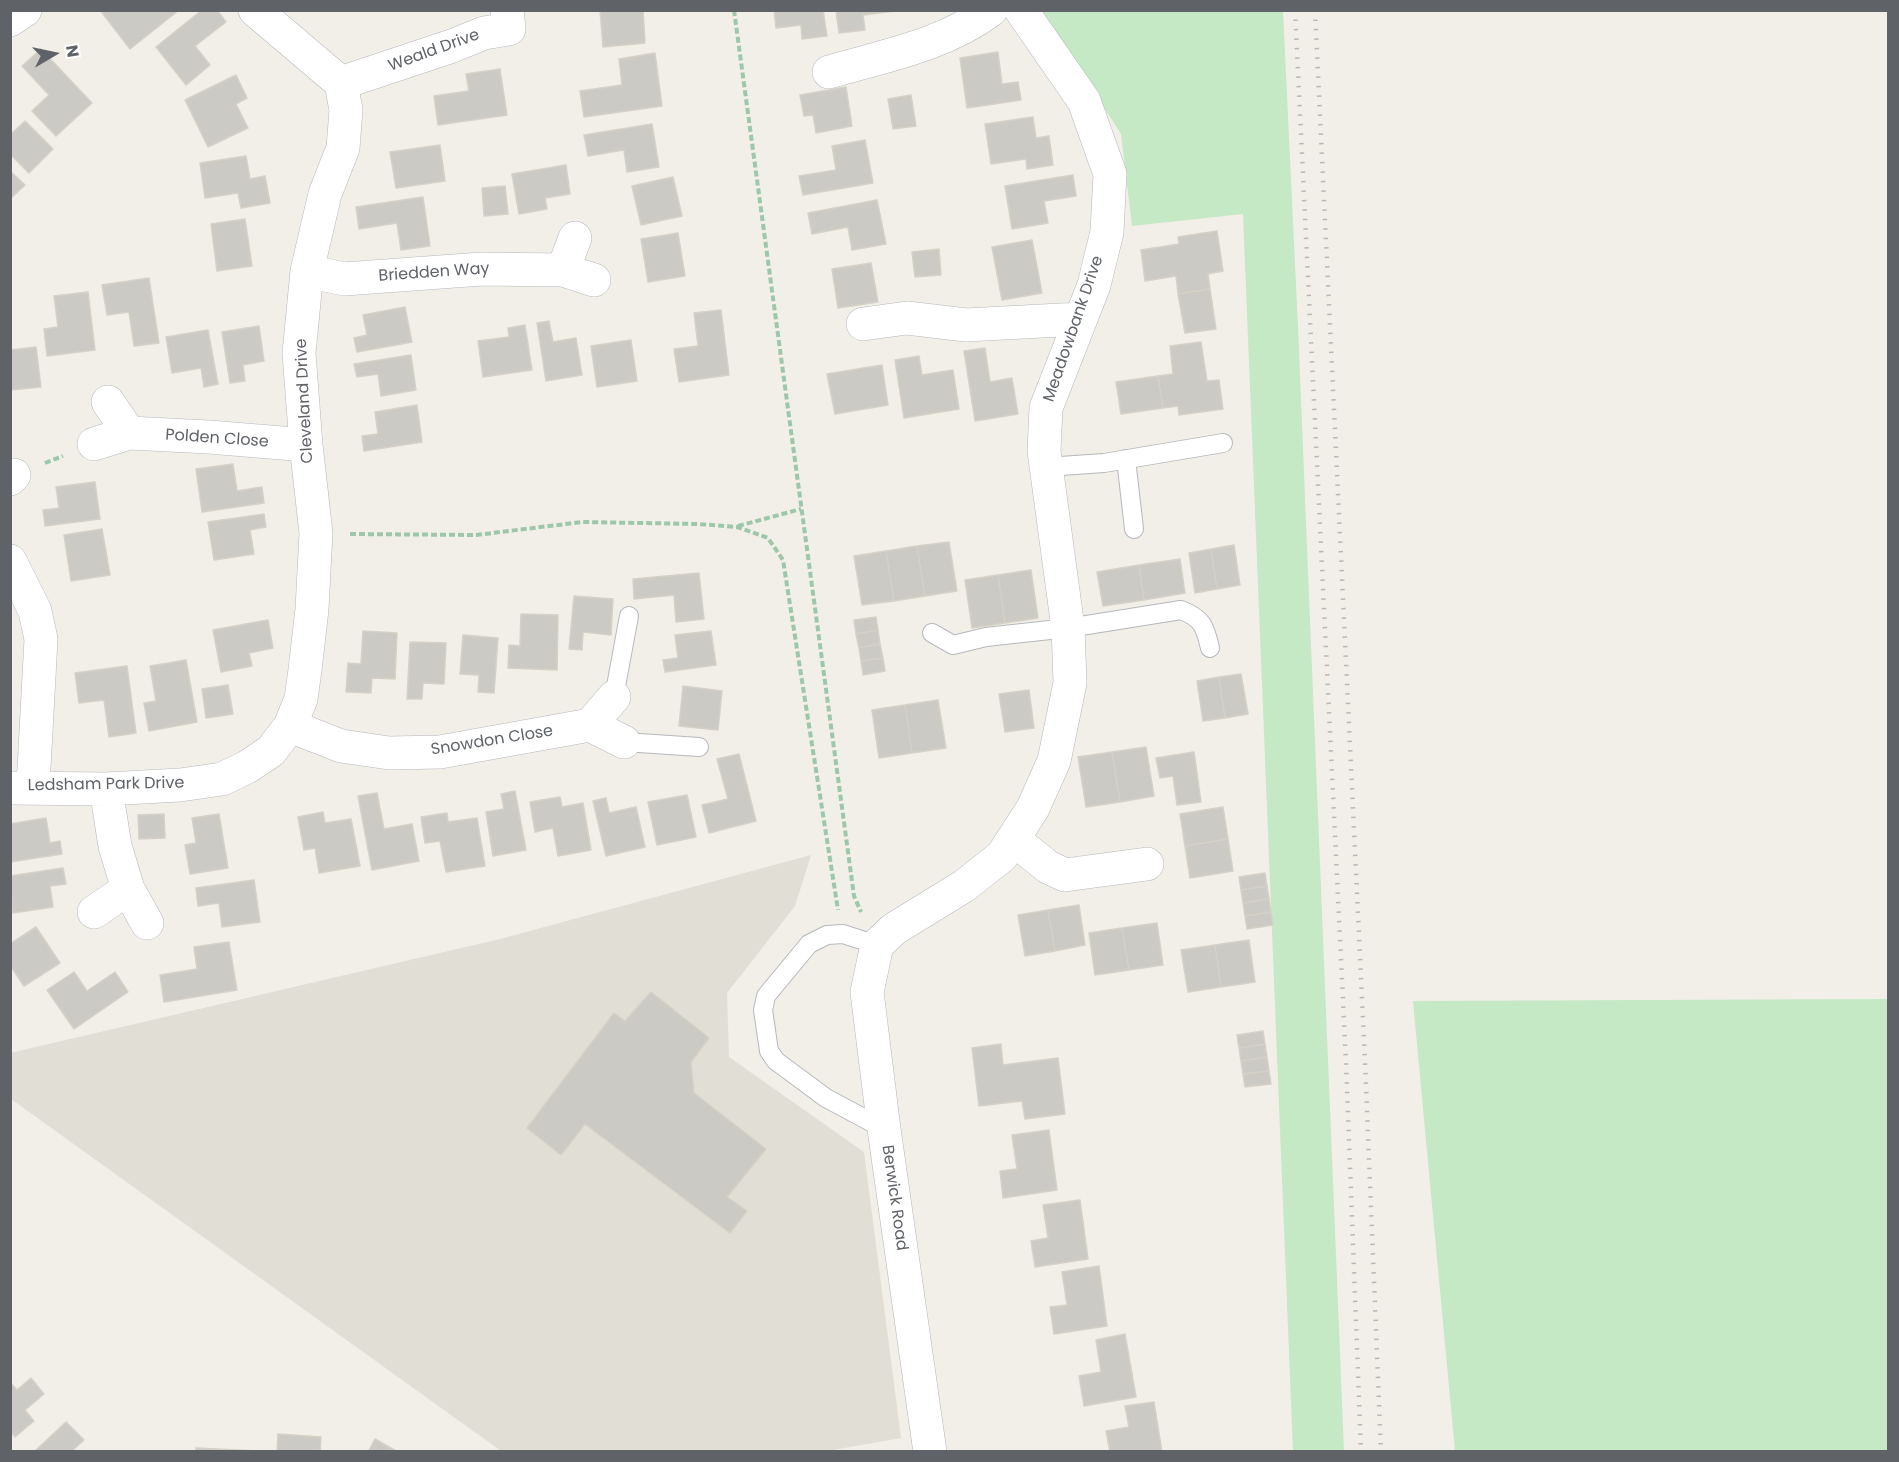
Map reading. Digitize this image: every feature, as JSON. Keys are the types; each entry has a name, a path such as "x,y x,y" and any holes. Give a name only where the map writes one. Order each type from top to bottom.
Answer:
{"street":[{"path":"10,20 25,10"},
{"path":"255,10 341,83"},
{"name":"Weald Drive","path":"341,83 484,33 509,29 507,10"},
{"path":"829,72 934,42 980,19 991,10"},
{"name":"Meadowbank Drive","path":"877,945 894,929 964,886 1002,856 1033,808 1054,761 1070,683 1068,628 1044,451 1046,408 1094,285 1107,232 1110,174 1084,101 1021,10"},
{"name":"Cleveland Drive","path":"290,726 301,699 306,670 316,533 299,353 307,271 326,194 343,148 346,110 341,83"},
{"path":"563,270 575,238"},
{"name":"Briedden Way","path":"307,271 344,279 482,268 563,270 594,280"},
{"path":"863,324 907,318 966,325 1080,319"},
{"path":"108,402 129,433"},
{"name":"Polden Close","path":"94,444 129,433 306,445"},
{"path":"10,561 36,611 41,639 22,787"},
{"path":"615,697 590,725 624,742"},
{"name":"Snowdon Close","path":"290,726 341,746 389,753 440,752 590,725"},
{"name":"Ledsham Park Drive","path":"22,787 106,789 180,785 222,779 271,750 290,726"},
{"path":"106,789 115,846 129,889 147,923"},
{"path":"1013,839 1048,867 1065,875 1147,864"},
{"path":"94,912 129,889"},
{"name":"Berwick Road","path":"877,945 867,992 930,1452"}],"lane":[{"path":"1046,467 1104,463 1223,443"},
{"path":"1126,459 1134,529"},
{"path":"932,633 953,645 986,638 1181,610 1195,616 1206,631 1210,648"},
{"path":"615,697 629,616"},
{"path":"624,742 699,747"},
{"path":"877,945 843,934 827,935 809,944 766,996 763,1010 769,1051 776,1061 826,1098 884,1129"}],"path":[{"path":"734,10 854,896 877,945"},
{"path":"12,477 94,444"},
{"path":"737,527 801,509"},
{"path":"316,533 476,535 582,522 737,527 768,538 783,560 839,914"}],"shaded area":[{"path":"811,855 795,906 727,993 729,1057 864,1152 901,1438 822,1452 501,1451 11,1099 10,1053 500,939"}],"green space":[{"path":"1042,11 1283,11 1344,1451 1293,1451 1243,214 1132,226 1121,134"},
{"path":"1888,999 1888,1451 1455,1451 1413,1001"}],"building":[{"path":"100,10 179,10 130,49"},
{"path":"202,10 217,10 226,22 195,46 210,65 186,85 156,47"},
{"path":"600,10 643,10 645,43 603,47"},
{"path":"774,10 823,10 827,36 802,39 801,25 776,28"},
{"path":"836,10 895,11 863,15 865,30 839,33"},
{"path":"41,49 92,103 56,136 32,111 49,95 22,66"},
{"path":"998,52 1002,84 1018,82 1021,100 967,108 960,58"},
{"path":"655,53 662,106 584,117 580,91 622,85 619,59"},
{"path":"500,69 507,115 438,125 434,96 469,91 466,74"},
{"path":"236,75 247,98 236,104 248,128 208,147 185,100"},
{"path":"846,87 852,126 816,133 813,115 804,116 800,95"},
{"path":"911,95 916,126 893,129 888,99"},
{"path":"1033,117 1036,138 1049,136 1053,165 1027,169 1026,159 991,164 985,124"},
{"path":"25,121 53,149 29,173 10,154 10,135"},
{"path":"652,124 659,167 627,172 624,150 588,156 584,135"},
{"path":"865,140 873,183 803,195 799,176 836,170 832,146"},
{"path":"440,145 445,181 396,188 390,152"},
{"path":"246,156 250,179 265,176 270,203 241,208 238,193 205,198 200,163"},
{"path":"566,165 570,194 545,198 547,209 519,214 512,174"},
{"path":"10,171 25,185 10,199"},
{"path":"1073,175 1076,196 1044,201 1048,223 1012,229 1005,186"},
{"path":"673,177 682,216 641,225 632,186"},
{"path":"505,186 508,214 484,216 482,188"},
{"path":"423,197 430,246 401,250 397,223 359,229 356,207"},
{"path":"877,200 886,244 852,250 848,227 812,234 808,213"},
{"path":"245,219 252,266 217,271 211,224"},
{"path":"1217,231 1223,271 1208,274 1210,289 1178,294 1176,276 1145,281 1141,250 1179,244 1178,237"},
{"path":"678,233 685,276 648,282 641,239"},
{"path":"1032,240 1042,293 1002,300 992,247"},
{"path":"939,249 941,275 915,277 912,252"},
{"path":"871,263 878,302 838,308 832,269"},
{"path":"149,278 159,343 134,346 129,312 107,315 102,285"},
{"path":"1210,289 1216,329 1185,333 1178,294"},
{"path":"88,292 95,350 47,356 44,329 58,327 54,296"},
{"path":"405,307 412,342 357,352 354,338 367,335 363,315"},
{"path":"721,310 729,375 679,382 674,349 698,346 694,313"},
{"path":"549,321 553,342 576,338 582,375 546,381 537,323"},
{"path":"525,325 532,370 483,377 478,341 509,337 508,328"},
{"path":"259,326 264,361 243,365 245,381 230,383 222,332"},
{"path":"208,330 218,384 204,387 201,368 172,373 166,337"},
{"path":"631,340 637,381 597,387 591,346"},
{"path":"1201,342 1207,381 1219,380 1223,409 1179,415 1178,406 1163,408 1158,376 1173,374 1170,346"},
{"path":"36,347 41,387 10,390 10,350"},
{"path":"985,348 990,382 1012,378 1018,414 975,421 964,351"},
{"path":"411,355 416,390 381,396 378,374 357,377 354,364"},
{"path":"919,356 922,375 953,370 959,409 904,418 895,360"},
{"path":"882,365 888,405 835,414 827,374"},
{"path":"1158,376 1163,408 1121,414 1116,382"},
{"path":"417,405 422,442 364,451 362,436 378,434 375,412"},
{"path":"233,464 237,491 262,487 264,503 202,512 196,469"},
{"path":"95,482 100,519 45,526 43,510 59,508 56,487"},
{"path":"264,514 266,527 250,530 254,554 214,560 208,522"},
{"path":"102,529 110,575 71,581 64,535"},
{"path":"949,542 957,591 925,596 917,546"},
{"path":"1234,545 1240,585 1217,589 1211,549"},
{"path":"917,546 925,596 894,601 886,551"},
{"path":"1211,549 1217,589 1195,593 1189,553"},
{"path":"886,551 894,601 862,605 854,556"},
{"path":"1180,559 1185,593 1144,600 1139,565"},
{"path":"1139,565 1144,600 1103,606 1097,572"},
{"path":"1031,570 1038,618 1005,623 998,575"},
{"path":"699,573 704,619 676,622 674,595 634,599 633,579"},
{"path":"998,575 1005,623 972,628 965,580"},
{"path":"574,596 613,599 611,635 583,632 582,650 569,649"},
{"path":"521,614 558,615 557,670 508,668 509,645 520,646"},
{"path":"876,617 878,630 856,634 854,620"},
{"path":"268,620 273,648 249,653 252,666 221,672 213,630"},
{"path":"878,630 880,644 859,648 856,634"},
{"path":"363,631 397,633 395,679 372,678 371,693 346,692 348,663 361,664"},
{"path":"711,631 716,665 665,672 663,660 678,658 675,635"},
{"path":"463,635 498,638 494,693 478,692 479,675 460,674"},
{"path":"410,642 446,643 444,684 423,683 422,699 407,699"},
{"path":"880,644 883,658 861,661 859,648"},
{"path":"883,658 885,671 863,675 861,661"},
{"path":"186,660 197,722 149,731 144,703 156,701 150,666"},
{"path":"127,666 136,733 109,737 104,700 79,703 75,673"},
{"path":"1241,674 1248,714 1225,718 1219,677"},
{"path":"1219,677 1225,718 1203,721 1197,681"},
{"path":"228,685 233,714 206,718 202,689"},
{"path":"683,686 722,691 718,730 679,726"},
{"path":"1029,690 1034,728 1005,732 999,694"},
{"path":"938,700 946,748 912,753 905,705"},
{"path":"905,705 912,753 879,758 872,710"},
{"path":"1146,747 1154,796 1120,802 1112,752"},
{"path":"1112,752 1120,802 1086,807 1078,757"},
{"path":"1194,752 1201,802 1177,805 1173,776 1160,778 1156,758"},
{"path":"739,754 756,821 709,833 702,805 728,799 717,759"},
{"path":"515,791 526,850 493,856 486,812 504,809 501,794"},
{"path":"377,793 384,829 412,824 419,861 372,870 358,796"},
{"path":"687,795 696,837 657,845 648,802"},
{"path":"560,797 562,807 583,803 591,850 558,856 553,828 535,832 530,802"},
{"path":"606,798 609,813 636,807 645,847 606,856 593,801"},
{"path":"1223,807 1228,839 1185,846 1180,814"},
{"path":"323,812 325,823 351,819 360,866 319,873 315,848 304,850 298,817"},
{"path":"447,813 448,822 477,818 485,866 446,872 440,841 425,843 421,817"},
{"path":"164,814 165,838 139,839 138,815"},
{"path":"219,814 228,868 190,874 185,845 196,843 192,818"},
{"path":"46,818 50,843 60,841 62,854 10,862 10,824"},
{"path":"1228,839 1233,871 1190,878 1185,846"},
{"path":"63,868 66,884 50,886 53,907 13,913 10,876"},
{"path":"1265,873 1267,886 1241,890 1239,877"},
{"path":"254,880 260,922 222,927 219,903 198,906 196,888"},
{"path":"1267,886 1269,899 1243,903 1241,890"},
{"path":"1269,899 1271,912 1245,916 1243,903"},
{"path":"1079,905 1085,945 1055,951 1048,910"},
{"path":"1048,910 1055,951 1025,956 1018,915"},
{"path":"1271,912 1273,925 1247,929 1245,916"},
{"path":"1157,923 1163,965 1129,970 1122,928"},
{"path":"36,927 60,963 24,986 10,965 10,944"},
{"path":"1122,928 1129,970 1095,975 1089,933"},
{"path":"1249,940 1255,982 1221,987 1215,945"},
{"path":"229,942 237,990 164,1002 160,975 197,969 194,947"},
{"path":"1215,945 1221,987 1188,992 1181,950"},
{"path":"74,972 87,991 115,972 128,992 74,1029 47,990"},
{"path":"651,992 709,1038 691,1062 694,1093 766,1149 727,1197 747,1211 730,1233 585,1124 561,1155 527,1128 614,1013 625,1021"},
{"path":"1263,1031 1265,1044 1239,1048 1237,1035"},
{"path":"1001,1044 1003,1065 1058,1058 1065,1114 1025,1119 1022,1101 979,1106 972,1048"},
{"path":"1265,1044 1267,1057 1241,1061 1239,1048"},
{"path":"1267,1057 1269,1071 1243,1074 1241,1061"},
{"path":"1269,1071 1271,1084 1245,1087 1243,1074"},
{"path":"1049,1130 1057,1190 1003,1198 1000,1171 1017,1169 1012,1135"},
{"path":"1080,1200 1088,1259 1035,1267 1031,1241 1048,1238 1043,1205"},
{"path":"1099,1266 1107,1326 1054,1334 1050,1307 1067,1305 1062,1272"},
{"path":"1125,1334 1136,1397 1084,1406 1079,1376 1101,1372 1096,1340"},
{"path":"31,1378 44,1394 25,1410 34,1421 15,1437 10,1431 10,1382 17,1390"},
{"path":"1154,1402 1162,1452 1110,1452 1106,1431 1129,1427 1125,1406"},
{"path":"66,1422 84,1440 71,1452 34,1452"},
{"path":"278,1434 321,1437 320,1452 277,1452"},
{"path":"375,1439 398,1452 368,1452"},
{"path":"196,1448 258,1451 258,1452 196,1452"}],"railway":[{"path":"1295,10 1346,1062 1361,1452"},
{"path":"1315,10 1365,1061 1381,1452"}]}
